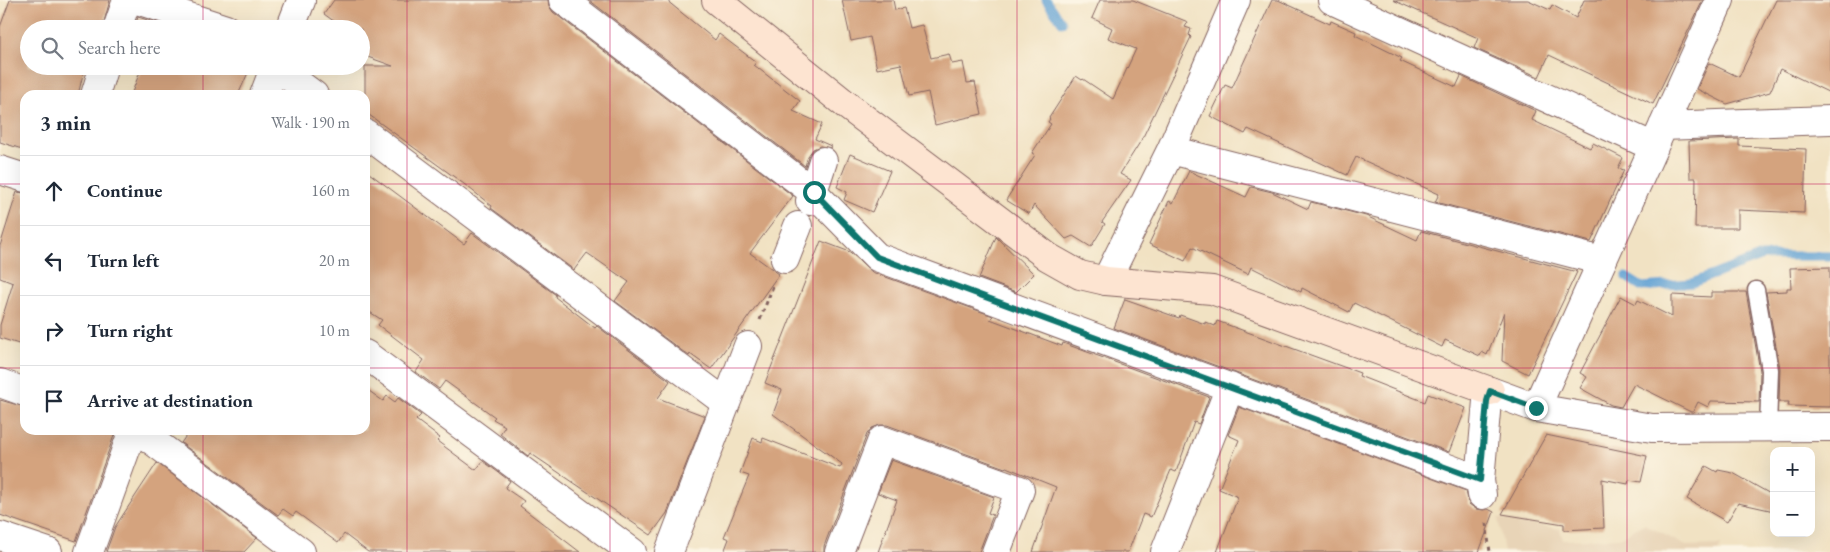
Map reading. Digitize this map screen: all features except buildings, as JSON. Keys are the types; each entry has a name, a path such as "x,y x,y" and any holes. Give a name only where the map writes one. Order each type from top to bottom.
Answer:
{"street":[{"path":"120,20 127,0"},
{"path":"137,0 198,20"},
{"path":"563,0 812,196 877,257 1230,387 1481,488 1487,401 1490,391"},
{"path":"716,0 849,107 1048,257 1080,275 1106,281 1212,290 1536,408 1652,428 1830,427"},
{"path":"1106,281 1171,150 1236,0"},
{"path":"1332,0 1659,137 1830,120"},
{"path":"1536,408 1720,0"},
{"path":"294,20 301,1"},
{"path":"96,90 101,75"},
{"path":"266,90 272,75"},
{"path":"287,75 307,90"},
{"path":"370,137 726,403"},
{"path":"1171,150 1602,260"},
{"path":"812,196 823,162"},
{"path":"0,170 20,176"},
{"path":"780,270 798,226"},
{"path":"669,552 748,346"},
{"path":"370,358 632,552"},
{"path":"0,383 20,390"},
{"path":"1165,552 1230,387"},
{"path":"89,552 131,435"},
{"path":"145,435 301,552"},
{"path":"839,552 882,440 1020,490 996,552"},
{"path":"0,536 48,552"}],"lane":[{"path":"1756,290 1770,370 1768,428"}],"path":[{"path":"760,318 780,270"}],"shaded area":[{"path":"1498,518 1560,529 1563,540 1619,538 1644,524 1686,546 1721,545 1718,552 1504,552"}],"waterway":[{"path":"1046,0 1062,22"},
{"path":"1626,277 1642,287 1692,283 1762,256 1830,256"}],"route":[{"path":"814,192 877,257 1480,480 1487,401 1490,391 1536,408"}]}
